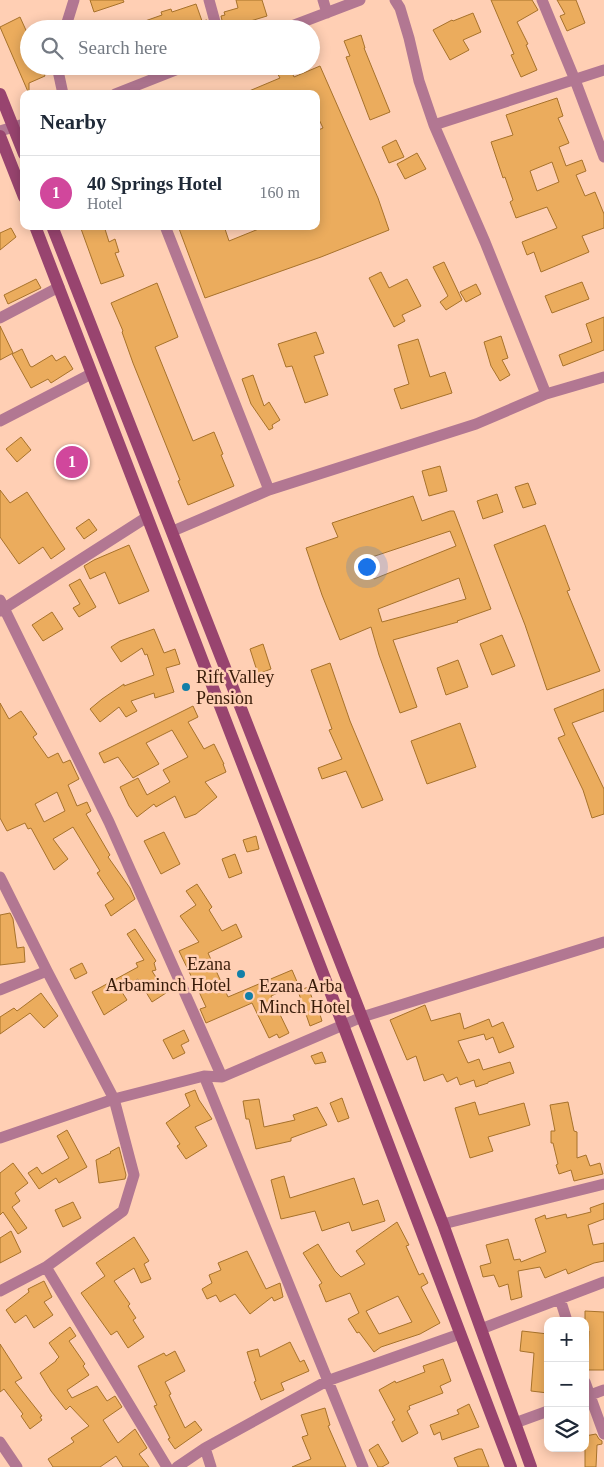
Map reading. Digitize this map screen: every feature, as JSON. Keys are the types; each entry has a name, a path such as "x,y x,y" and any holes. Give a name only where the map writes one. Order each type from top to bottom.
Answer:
{"street":[{"path":"68,20 74,0"},
{"path":"209,0 215,20"},
{"path":"323,0 327,13"},
{"path":"308,20 360,0"},
{"path":"395,0 400,8 407,30 419,81 434,125 485,242 546,394"},
{"path":"542,0 604,157"},
{"path":"434,125 604,70"},
{"path":"59,75 62,90"},
{"path":"125,90 163,75"},
{"path":"0,94 18,125 0,131"},
{"path":"0,136 20,187"},
{"path":"37,230 511,1467"},
{"path":"54,230 443,1224 532,1467"},
{"path":"167,230 269,490"},
{"path":"0,318 59,287"},
{"path":"0,421 91,374"},
{"path":"172,531 269,490 476,424 546,394 604,377"},
{"path":"147,517 1,606 109,822 222,1076"},
{"path":"0,877 46,971 114,1099 134,1175 123,1211 46,1267 0,1291"},
{"path":"0,1138 114,1099 204,1076 222,1076 362,1017 604,942"},
{"path":"0,990 46,971"},
{"path":"204,1076 362,1467"},
{"path":"443,1224 604,1184"},
{"path":"46,1267 167,1467"},
{"path":"481,1329 604,1282"},
{"path":"560,1298 566,1317"},
{"path":"177,1467 205,1448 327,1381 460,1334"},
{"path":"589,1396 604,1390"},
{"path":"589,1401 604,1434"},
{"path":"515,1423 544,1412"},
{"path":"0,1442 17,1467"},
{"path":"205,1448 211,1467"}],"building":[{"path":"90,0 123,0 124,2 94,12"},
{"path":"236,0 262,0 267,16 254,20 222,20 221,16 225,15 224,12 238,8"},
{"path":"491,0 532,0 538,10 517,22 528,44 526,45 537,70 521,77 511,55 514,54"},
{"path":"557,0 576,0 585,23 567,31 560,16 565,14"},
{"path":"196,4 202,20 148,20 162,15 161,12 171,9 172,12"},
{"path":"473,13 481,32 463,40 469,50 450,60 433,30 452,20"},
{"path":"20,17 21,20 20,73 0,27"},
{"path":"361,35 364,48 390,112 370,120 346,57 350,56 344,41"},
{"path":"320,66 378,198 389,230 321,257 205,298 180,230 225,230 229,241 256,230 320,230 320,129 323,128 320,122 320,90 252,90 280,78 278,75 293,75 294,77 299,75 320,75"},
{"path":"21,75 45,75 29,83 29,90 27,90"},
{"path":"557,98 563,116 558,118 569,143 559,147 566,166 582,160 586,171 576,175 585,196 595,192 604,214 604,228 582,236 589,252 541,272 534,252 527,255 522,242 557,228 547,207 516,218 510,202 513,200 505,177 503,178 491,142 513,135 506,115","holes":["552,162 559,182 537,191 530,171"]},
{"path":"396,140 404,157 389,163 382,147"},
{"path":"417,153 426,169 405,179 397,164"},
{"path":"11,228 16,237 0,250 0,233"},
{"path":"81,230 105,230 109,242 115,239 119,252 115,253 124,276 101,284"},
{"path":"444,262 462,300 446,310 440,302 448,296 433,267"},
{"path":"381,272 389,288 407,279 421,306 402,315 405,321 394,327 369,278"},
{"path":"36,279 41,288 8,304 4,295"},
{"path":"582,282 589,299 552,313 545,296"},
{"path":"157,283 178,337 155,347 193,441 214,432 234,486 188,505 111,303"},
{"path":"476,284 481,294 466,302 460,292"},
{"path":"604,317 604,350 563,366 559,355 592,342 586,324"},
{"path":"0,326 13,353 0,360"},
{"path":"316,332 324,353 314,356 328,395 305,403 292,366 286,367 278,344"},
{"path":"501,336 508,358 502,360 510,375 500,381 491,366 484,342"},
{"path":"418,339 430,377 445,372 452,393 401,409 394,389 409,384 398,345"},
{"path":"22,349 32,367 52,355 56,361 65,356 73,369 51,383 48,379 31,388 12,354"},
{"path":"253,375 264,406 269,402 280,420 272,425 273,428 269,430 251,404 242,379"},
{"path":"21,437 31,450 17,462 6,449"},
{"path":"440,466 447,491 429,496 422,471"},
{"path":"528,483 536,504 523,508 515,487"},
{"path":"0,490 10,503 27,492 65,549 51,559 43,547 19,564 0,537"},
{"path":"497,494 503,512 483,519 477,501"},
{"path":"413,496 422,521 454,511 491,609 458,622 393,640 417,707 400,713 371,627 340,640 306,548 338,537 332,523","holes":["450,531 456,546 374,579 366,559","459,578 466,599 382,622 378,609"]},
{"path":"89,519 97,530 84,539 76,528"},
{"path":"545,525 570,590 567,591 600,671 547,690 525,625 494,545"},
{"path":"129,545 149,591 119,604 105,572 90,579 84,566"},
{"path":"80,579 96,607 79,617 73,608 80,604 69,585"},
{"path":"52,612 63,629 43,641 32,625"},
{"path":"154,629 164,653 175,649 180,664 166,668 174,692 155,698 154,693 131,701 137,711 126,717 119,707 100,722 90,709 124,684 124,686 154,675 147,654 145,655 142,648 121,662 111,647 120,641"},
{"path":"502,635 515,666 492,675 480,644"},
{"path":"263,644 271,669 258,674 250,649"},
{"path":"458,660 468,687 446,695 437,668"},
{"path":"330,663 350,721 383,800 362,808 346,771 322,779 318,768 342,759 329,730 332,729 311,670"},
{"path":"604,689 604,711 572,723 604,789 604,814 592,818 583,790 558,738 565,735 554,709"},
{"path":"0,703 9,719 21,711 37,734 33,737 48,758 58,753 63,763 70,760 79,779 68,785 77,806 87,802 91,811 86,814 110,855 108,857 130,888 135,899 111,916 105,905 114,899 97,873 100,871 73,827 53,839 68,859 54,870 31,828 28,829 25,823 7,831 0,818","holes":["57,792 65,811 44,822 35,804"]},
{"path":"193,706 198,717 188,722 204,749 214,744 224,764 226,772 205,782 217,797 196,814 185,818 175,796 156,807 154,804 137,817 129,806 120,787 138,778 147,795 170,782 163,770 188,757 172,730 146,743 159,764 133,778 118,757 104,763 99,753"},
{"path":"460,723 476,767 427,784 411,741"},
{"path":"164,832 180,864 161,874 144,841"},
{"path":"256,836 259,849 247,852 243,840"},
{"path":"235,854 242,873 229,878 222,859"},
{"path":"197,884 212,907 209,910 222,931 236,924 242,937 208,953 228,997 292,970 298,984 271,996 289,1033 279,1038 277,1034 269,1038 252,1003 206,1023 200,1009 206,1007 195,983 198,980 194,982 179,951 199,942 180,916 196,905 186,891"},
{"path":"10,913 13,919 17,948 24,947 25,962 0,965 0,915"},
{"path":"135,929 156,961 154,963 156,970 152,971 166,993 152,1002 138,979 120,989 127,1000 104,1015 92,992 138,967 136,963 144,960 127,934"},
{"path":"82,963 87,973 75,979 70,969"},
{"path":"308,987 322,1021 310,1026 298,991"},
{"path":"41,993 58,1016 44,1028 30,1013 0,1034 0,1017 14,1008 17,1011"},
{"path":"425,1005 431,1021 460,1013 464,1029 489,1019 492,1027 503,1022 514,1047 499,1053 493,1037 486,1040 484,1034 458,1041 468,1063 479,1059 483,1070 510,1062 514,1073 476,1087 474,1080 460,1085 457,1077 447,1082 443,1074 424,1081 416,1056 407,1060 390,1020"},
{"path":"184,1030 189,1041 181,1045 185,1053 173,1059 163,1040"},
{"path":"322,1052 326,1062 315,1064 311,1056"},
{"path":"195,1090 199,1100 212,1119 195,1127 207,1146 186,1159 177,1146 180,1144 166,1123 190,1106 185,1094"},
{"path":"342,1098 349,1118 338,1122 330,1103"},
{"path":"259,1099 264,1127 295,1120 293,1115 317,1107 327,1125 291,1138 291,1141 256,1149 249,1119 246,1119 243,1101"},
{"path":"475,1102 479,1115 524,1103 530,1125 488,1137 493,1151 470,1158 455,1108"},
{"path":"568,1102 574,1131 577,1132 577,1158 586,1155 590,1166 600,1163 603,1174 574,1181 571,1170 559,1174 553,1143 551,1143 551,1131 555,1131 550,1105"},
{"path":"67,1130 87,1167 59,1183 56,1178 39,1189 28,1173 37,1167 42,1174 69,1158 57,1136"},
{"path":"119,1147 126,1175 125,1179 99,1183 96,1160"},
{"path":"13,1163 28,1183 15,1193 20,1201 12,1207 27,1228 18,1234 3,1212 0,1215 0,1173"},
{"path":"284,1176 290,1198 354,1178 363,1205 378,1200 385,1221 352,1231 349,1222 322,1231 315,1211 281,1219 271,1180"},
{"path":"73,1202 81,1218 63,1227 55,1210"},
{"path":"604,1203 604,1219 588,1225 593,1245 604,1243 604,1261 594,1263 568,1274 566,1269 545,1278 540,1267 518,1271 522,1297 511,1300 508,1284 499,1287 494,1275 483,1277 480,1266 491,1263 486,1245 508,1239 514,1260 520,1259 521,1262 546,1252 535,1219 545,1215 546,1219 566,1214 567,1218 591,1212 590,1208"},
{"path":"397,1222 409,1245 406,1246 419,1275 423,1273 428,1283 421,1287 440,1323 420,1334 381,1347 374,1352 359,1332 357,1333 348,1319 359,1313 350,1293 326,1302 319,1285 322,1283 303,1253 318,1244 341,1277 365,1264 356,1251","holes":["398,1296 412,1322 379,1334 366,1311"]},
{"path":"11,1231 21,1252 0,1263 0,1238"},
{"path":"134,1237 149,1261 144,1264 151,1279 141,1283 134,1268 114,1281 130,1304 128,1306 136,1318 133,1320 144,1337 128,1348 117,1331 111,1335 81,1293 105,1276 96,1263"},
{"path":"247,1251 266,1289 280,1283 283,1297 274,1301 272,1297 250,1314 235,1294 220,1302 216,1295 207,1299 202,1289 212,1283 209,1275 221,1270 218,1263"},
{"path":"44,1281 52,1297 44,1302 53,1315 34,1328 26,1315 15,1323 6,1310 29,1292 28,1289"},
{"path":"585,1311 604,1312 604,1370 589,1370 589,1317 585,1317"},
{"path":"70,1327 76,1336 69,1341 85,1364 83,1366 89,1375 67,1390 72,1398 97,1386 107,1401 115,1396 122,1407 103,1420 118,1443 135,1429 147,1448 139,1454 149,1467 123,1467 116,1456 100,1467 53,1467 48,1459 74,1442 71,1438 89,1426 70,1406 66,1410 40,1373 59,1357 49,1343"},
{"path":"522,1331 544,1334 544,1393 531,1391 534,1353 520,1351"},
{"path":"290,1342 300,1362 304,1360 309,1371 281,1383 284,1390 261,1400 254,1382 256,1381 247,1352 258,1349 260,1357"},
{"path":"0,1344 22,1378 15,1382 42,1416 40,1417 42,1420 30,1429 21,1416 23,1414 4,1389 0,1392"},
{"path":"175,1351 185,1371 165,1382 171,1394 169,1395 185,1428 195,1421 202,1430 175,1449 168,1439 170,1438 154,1406 157,1405 138,1366 164,1353 166,1356"},
{"path":"443,1359 451,1381 440,1386 443,1393 409,1406 410,1409 407,1411 418,1433 402,1442 392,1422 395,1420 379,1390 395,1381 396,1383 425,1372 423,1366"},
{"path":"469,1404 479,1427 442,1440 440,1432 434,1435 430,1425 459,1414 457,1410"},
{"path":"325,1408 330,1425 328,1426 346,1467 292,1467 311,1459 302,1437 308,1435 301,1415"},
{"path":"596,1434 602,1441 602,1444 597,1445 596,1467 585,1467 585,1452 589,1452 589,1435"},
{"path":"378,1444 389,1463 382,1467 378,1467 369,1450"},
{"path":"482,1449 489,1467 458,1467 454,1458"}],"place":[{"name":"40 Springs Hotel","path":"72,462"},
{"name":"Rift Valley Pension","path":"186,687"},
{"name":"Ezana Arbaminch Hotel","path":"241,974"},
{"name":"Ezana Arba Minch Hotel","path":"249,996"}]}
